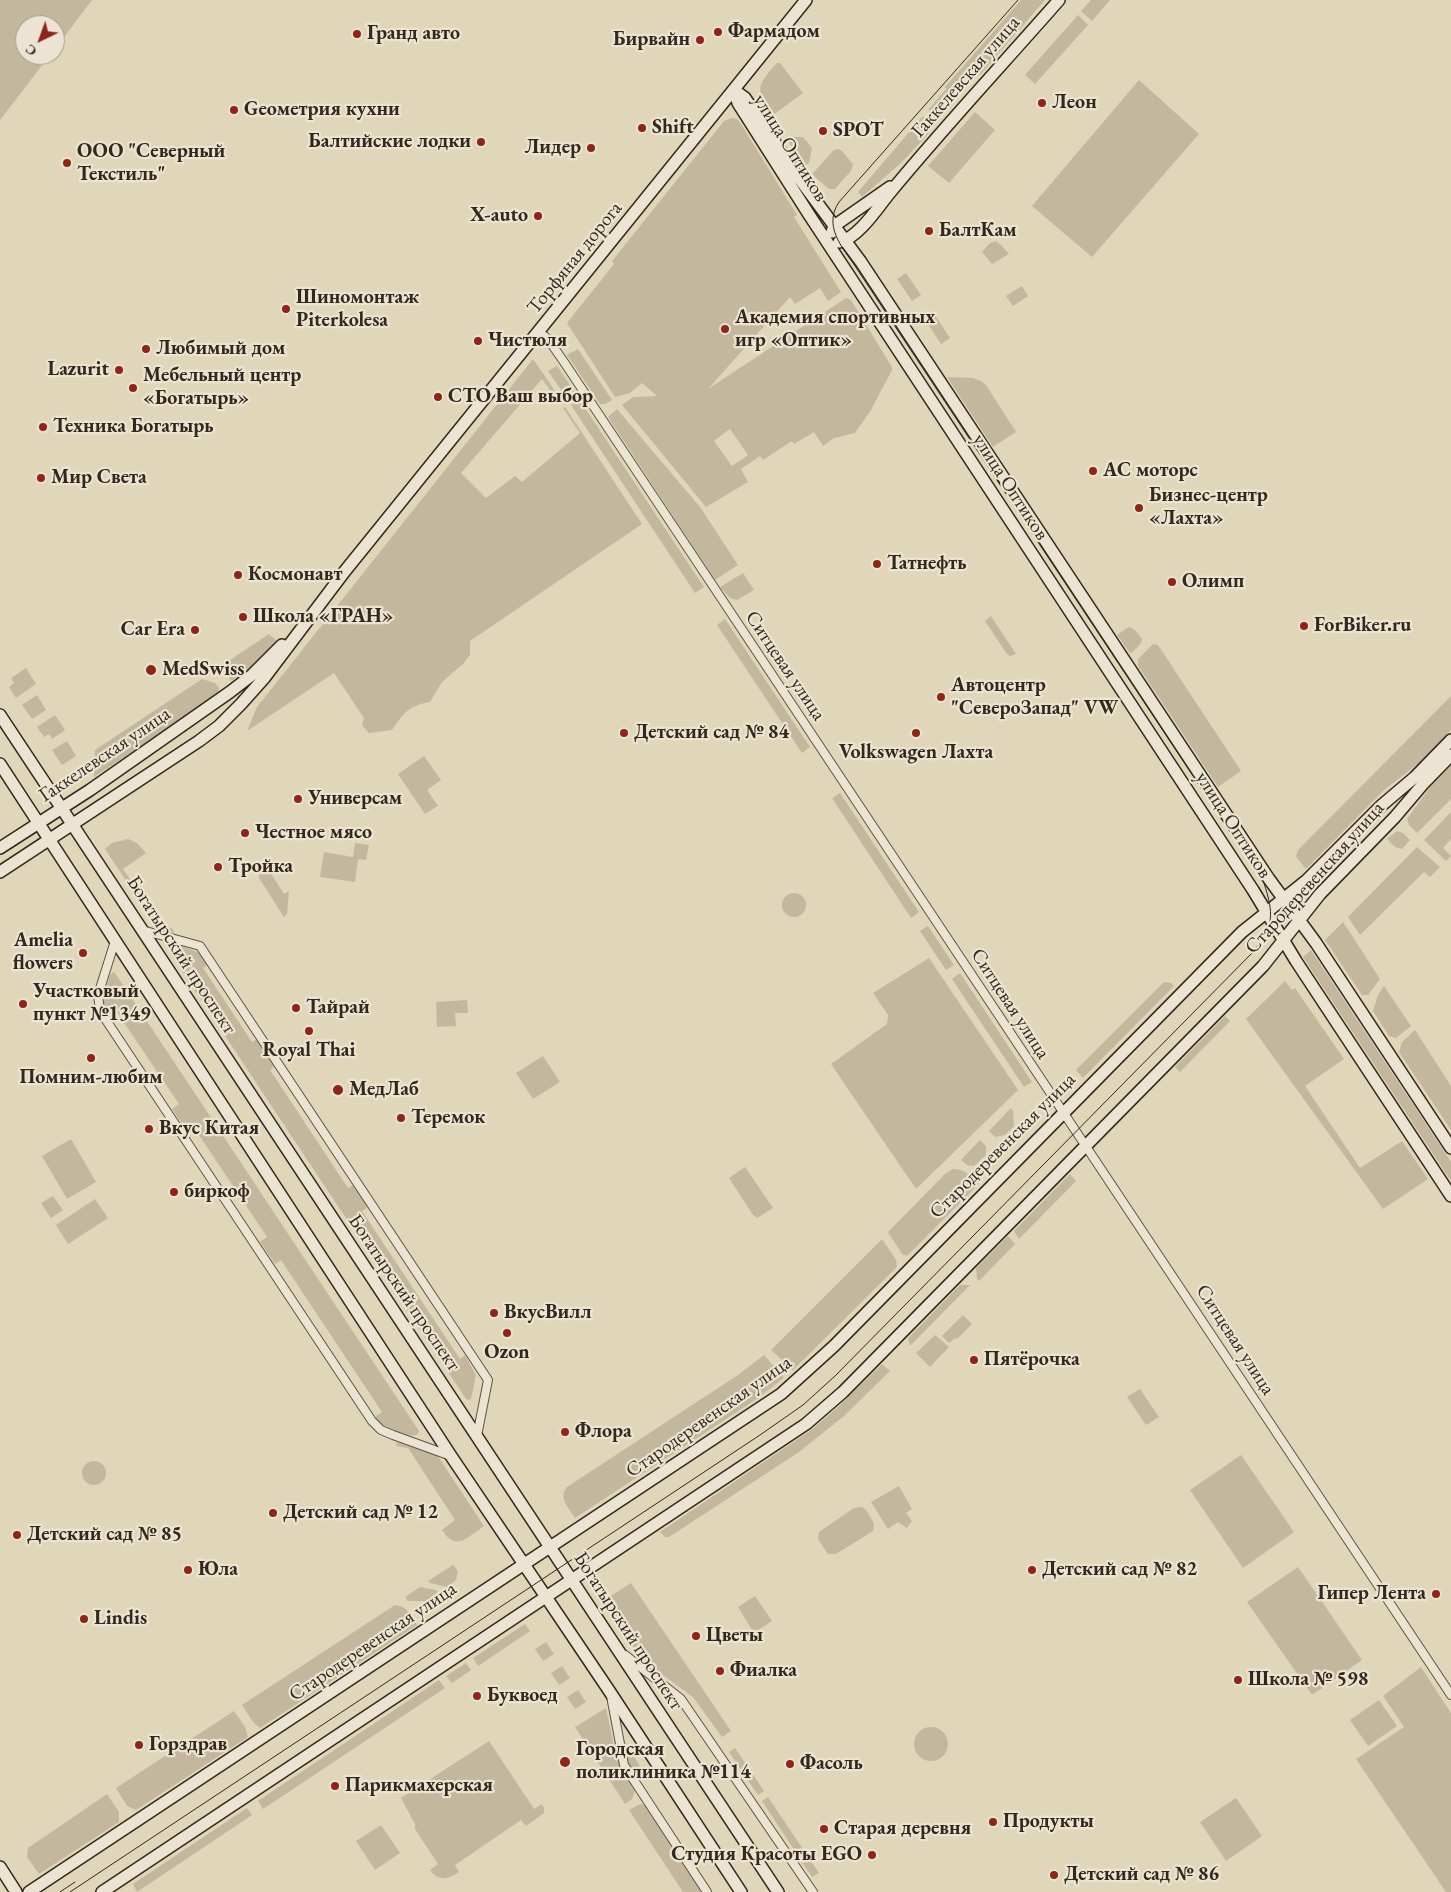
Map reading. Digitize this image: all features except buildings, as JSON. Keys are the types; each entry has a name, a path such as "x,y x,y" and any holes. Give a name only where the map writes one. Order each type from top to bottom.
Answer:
{"main road":[{"name":"Торфяная дорога","path":"200,741 241,704 280,658 297,633 806,0"},
{"name":"Гаккелевская улица","path":"845,241 860,229 901,179 1059,0"},
{"name":"улица Оптиков","path":"734,90 745,98 798,177 845,241 1451,1148"},
{"name":"улица Оптиков","path":"734,90 738,103 828,243 1451,1196"},
{"name":"Гаккелевская улица","path":"834,226 901,179"},
{"path":"834,226 828,243 845,241"},
{"name":"Торфяная дорога","path":"230,692 252,675 297,633"},
{"name":"Гаккелевская улица","path":"0,848 230,692"},
{"name":"Богатырский проспект","path":"0,715 778,1892"},
{"name":"Стародеревенская улица","path":"29,1892 781,1394 834,1346 1242,932 1308,880 1382,805 1415,777 1451,740"},
{"name":"Гаккелевская улица","path":"0,872 200,741"},
{"name":"Стародеревенская улица","path":"102,1892 806,1424 843,1392 1263,966 1320,894 1395,817 1451,755"},
{"path":"0,764 451,1456 742,1892"},
{"path":"0,1867 16,1892"}],"street":[{"name":"Ситцевая улица","path":"540,332 548,339 560,356 1451,1695"},
{"path":"141,929 200,946 488,1380 477,1436"},
{"path":"115,941 98,995 100,1011 372,1421 387,1433 451,1456"},
{"path":"618,1650 681,1699 813,1892"},
{"path":"610,1692 624,1765 707,1892"}],"shaded area":[{"path":"0,0 92,0 65,36 65,15 15,15 15,65 42,65 0,120"},
{"path":"1021,0 1045,0 980,75 973,68 936,110 928,110 946,89 945,87"},
{"path":"1091,0 1110,0 1092,21 1081,11"},
{"path":"1078,15 1088,25 1035,84 1025,75"},
{"path":"777,63 780,63 803,93 773,115 763,100 760,88 765,77"},
{"path":"1139,80 1199,134 1092,257 1032,206"},
{"path":"975,112 995,130 949,183 928,166"},
{"path":"922,117 929,117 922,126 929,133 901,163 862,197 858,192"},
{"path":"732,118 737,119 741,124 797,215 794,217 841,292 828,301 820,288 795,304 790,297 708,389 846,298 851,300 892,367 892,370 871,410 855,433 834,438 823,446 814,432 794,444 792,441 763,460 760,456 741,469 748,482 706,507 622,405 633,397 657,396 642,383 630,393 615,397 567,323 614,264 612,261 724,121","holes":["730,429 748,455 732,466 714,441"]},
{"path":"789,137 803,137 812,148 809,163 806,165 786,139"},
{"path":"838,149 853,164 851,171 835,189 829,189 813,173 834,150"},
{"path":"996,241 1009,254 992,264 982,252 990,243"},
{"path":"906,273 921,295 912,301 897,279"},
{"path":"1022,286 1028,296 1013,306 1006,296"},
{"path":"935,315 950,338 941,344 926,321"},
{"path":"578,349 612,400 605,404 600,404 567,355"},
{"path":"533,359 562,401 559,403 542,379 461,473 486,498 515,476 522,482 580,433 563,408 565,407 642,524 470,641 470,655 463,664 442,682 430,702 412,708 392,730 369,733 362,725 364,718 334,673 247,731 257,707"},
{"path":"557,366 574,391 566,397 548,371"},
{"path":"947,377 973,378 981,381 986,385 1016,432 993,447"},
{"path":"579,399 704,587 695,593 571,405"},
{"path":"617,409 700,507 738,565 715,580 608,417"},
{"path":"743,573 754,590 737,600 730,598 720,587"},
{"path":"991,616 1016,654 1010,656 1007,654 985,621"},
{"path":"725,619 810,747 802,753 717,625"},
{"path":"1129,627 1135,630 1142,639 1141,643 1132,653 1129,652 1117,635"},
{"path":"269,634 277,641 264,658 231,681 221,666"},
{"path":"1153,644 1158,645 1241,771 1218,787 1138,666 1138,659"},
{"path":"26,668 36,684 16,698 9,687 14,683 11,678"},
{"path":"202,679 215,683 219,688 218,695 94,777 95,750"},
{"path":"37,695 46,710 32,719 22,705"},
{"path":"1451,696 1451,730 1419,763 1384,790 1306,869 1296,857 1298,850"},
{"path":"55,715 65,730 52,739 49,734 44,737 37,727"},
{"path":"67,741 76,756 62,765 52,750"},
{"path":"424,756 441,780 427,790 438,806 425,814 398,774"},
{"path":"1451,764 1451,799 1417,833 1409,825 1407,819 1436,779"},
{"path":"840,793 919,912 911,918 832,798"},
{"path":"1451,812 1451,839 1443,848 1451,856 1446,861 1424,840"},
{"path":"1397,831 1403,833 1410,840 1402,849 1395,847 1387,839"},
{"path":"128,839 137,843 146,853 123,869 161,925 172,928 174,933 160,930 157,927 105,849 112,843"},
{"path":"355,843 369,845 366,860 358,859 355,882 320,877 324,852 353,857"},
{"path":"1417,847 1440,867 1430,877 1424,872 1360,935 1348,917"},
{"path":"267,866 273,867 276,871 272,875 284,894 289,891 287,914 284,917 259,878 260,870"},
{"path":"789,893 799,893 806,900 806,910 799,917 789,917 782,910 782,900"},
{"path":"1343,922 1380,979 1368,995 1362,995 1325,940"},
{"path":"928,926 954,965 946,970 920,931"},
{"path":"176,944 200,953 208,964 203,968 252,1042 257,1039 275,1066 270,1070 348,1188 353,1185 368,1207 362,1211 460,1359 465,1355 476,1375 471,1399 466,1399 170,953 170,946"},
{"path":"1311,950 1451,1162 1451,1181 1303,957"},
{"path":"929,958 1018,1090 916,1189 831,1064 887,1024 888,1015 873,993"},
{"path":"113,972 419,1431 418,1434 408,1435 396,1432 384,1426 376,1419 376,1416 382,1412 281,1260 275,1264 260,1242 267,1237 191,1123 184,1127 172,1109 179,1104 112,1005 105,1009 102,1001 110,975"},
{"path":"960,973 1032,1082 1024,1087 952,979"},
{"path":"1285,981 1292,990 1295,988 1344,1059 1305,1086 1360,1168 1402,1141 1428,1179 1383,1209 1246,1019"},
{"path":"1164,982 1171,983 1174,986 1083,1078 1076,1070"},
{"path":"1384,986 1411,1026 1396,1038 1389,1036 1373,1011 1378,995"},
{"path":"467,1000 468,1013 455,1013 456,1026 437,1027 436,1002"},
{"path":"1225,1016 1230,1021 1180,1072 1175,1067"},
{"path":"1415,1030 1451,1086 1451,1130 1399,1052 1402,1042"},
{"path":"543,1056 560,1082 533,1099 516,1073"},
{"path":"1011,1108 1014,1126 1005,1135 995,1137 989,1131"},
{"path":"71,1139 96,1182 67,1199 42,1156"},
{"path":"980,1140 986,1146 986,1155 974,1166 967,1165 961,1160"},
{"path":"745,1167 773,1208 757,1218 753,1215 729,1178"},
{"path":"953,1169 964,1172 979,1184 907,1256 902,1254 888,1232 946,1173"},
{"path":"1070,1174 1076,1181 1019,1239 1014,1231"},
{"path":"53,1196 63,1210 51,1218 41,1203"},
{"path":"95,1199 108,1218 68,1244 56,1225"},
{"path":"1008,1236 1015,1244 979,1281 976,1268"},
{"path":"882,1239 896,1260 897,1267 793,1370 771,1350"},
{"path":"960,1285 970,1285 910,1346 908,1338"},
{"path":"963,1315 972,1324 957,1339 955,1338 949,1343 942,1336"},
{"path":"935,1335 949,1347 930,1367 916,1353"},
{"path":"764,1355 784,1378 755,1400 575,1518 564,1499 567,1487 738,1375"},
{"path":"882,1364 890,1371 844,1416 799,1452 669,1537 665,1537 660,1532 811,1430 837,1408"},
{"path":"1140,1389 1159,1417 1146,1425 1127,1397"},
{"path":"397,1442 437,1455 484,1526 462,1540 452,1540 447,1537 442,1530 455,1520 408,1448 396,1446"},
{"path":"1241,1455 1294,1532 1243,1568 1190,1490"},
{"path":"94,1461 99,1462 105,1468 105,1478 99,1484 94,1485 89,1484 83,1478 82,1473 83,1468 89,1462"},
{"path":"899,1486 912,1509 906,1513 912,1521 907,1528 898,1522 888,1529 871,1502"},
{"path":"862,1507 874,1523 873,1531 836,1554 828,1554 818,1539 819,1532 854,1508"},
{"path":"453,1565 458,1571 456,1580 447,1587 428,1581"},
{"path":"1298,1567 1362,1660 1312,1695 1247,1602"},
{"path":"631,1583 731,1731 722,1737 693,1697 641,1659 603,1601"},
{"path":"420,1587 438,1592 426,1601 408,1601 405,1597"},
{"path":"755,1596 772,1621 754,1633 738,1607"},
{"path":"395,1605 406,1609 417,1625 260,1728 253,1722 242,1705"},
{"path":"525,1624 530,1631 478,1666 473,1658"},
{"path":"546,1642 554,1654 543,1661 535,1649"},
{"path":"466,1663 471,1670 452,1683 446,1676"},
{"path":"562,1666 570,1678 559,1685 551,1673"},
{"path":"1421,1667 1451,1713 1451,1892 1446,1892 1356,1759 1404,1727 1383,1696"},
{"path":"439,1680 445,1688 263,1809 258,1801"},
{"path":"578,1690 586,1702 575,1709 567,1697"},
{"path":"1379,1700 1397,1726 1368,1746 1350,1720"},
{"path":"606,1708 617,1760 635,1791 632,1799 625,1804 575,1727"},
{"path":"234,1711 245,1727 248,1737 136,1810 127,1806 116,1788"},
{"path":"931,1727 938,1728 943,1732 947,1737 947,1751 943,1756 938,1760 931,1761 924,1760 919,1756 915,1751 914,1744 915,1737 919,1732 924,1728"},
{"path":"622,1737 640,1766 634,1770 630,1769"},
{"path":"489,1741 534,1809 542,1804 544,1813 526,1826 521,1820 455,1865 459,1872 451,1877 440,1878 430,1870 438,1864 415,1829 415,1824 401,1798"},
{"path":"735,1748 764,1791 758,1795 729,1752"},
{"path":"107,1794 119,1812 119,1822 39,1874 27,1857 28,1848"},
{"path":"768,1797 819,1873 812,1877 762,1801"},
{"path":"1236,1798 1262,1836 1226,1861 1200,1822"},
{"path":"642,1804 650,1810 704,1892 683,1892 629,1810"},
{"path":"247,1808 252,1815 137,1892 133,1884"},
{"path":"381,1825 400,1853 375,1870 356,1841"}],"tram line":[{"path":"70,1892 803,1405 835,1376 1261,942 1269,926 1271,911 1264,883 836,236 833,219 839,202 1018,0"},
{"path":"60,1892 75,1882"}],"place":[{"name":"Фармадом","path":"718,32"},
{"name":"Гранд авто","path":"357,34"},
{"name":"Бирвайн","path":"700,40"},
{"name":"Леон","path":"1042,103"},
{"name":"Geoметрия кухни","path":"234,110"},
{"name":"Shift","path":"642,128"},
{"name":"SPOT","path":"823,131"},
{"name":"Балтийские лодки","path":"481,142"},
{"name":"Лидер","path":"591,148"},
{"name":"ООО \"Северный Текстиль\"","path":"67,163"},
{"name":"X-auto","path":"538,216"},
{"name":"БалтКам","path":"929,231"},
{"name":"Шиномонтаж Piterkolesa","path":"286,309"},
{"name":"Академия спортивных игр «Оптик»","path":"725,329"},
{"name":"Чистюля","path":"478,341"},
{"name":"Любимый дом","path":"146,349"},
{"name":"Lazurit","path":"119,370"},
{"name":"Мебельный центр «Богатырь»","path":"133,388"},
{"name":"СТО Ваш выбор","path":"438,397"},
{"name":"Техника Богатырь","path":"43,427"},
{"name":"АС моторс","path":"1093,471"},
{"name":"Мир Света","path":"41,478"},
{"name":"Бизнес-центр «Лахта»","path":"1139,508"},
{"name":"Татнефть","path":"877,564"},
{"name":"Космонавт","path":"238,575"},
{"name":"Олимп","path":"1172,582"},
{"name":"Школа «ГРАН»","path":"243,617"},
{"name":"ForBiker.ru","path":"1304,626"},
{"name":"Car Era","path":"195,630"},
{"name":"MedSwiss","path":"151,670"},
{"name":"Автоцентр \"СевероЗапад\" VW","path":"941,697"},
{"name":"Детский сад № 84","path":"624,733"},
{"name":"Volkswagen Лахта","path":"916,733"},
{"name":"Универсам","path":"298,799"},
{"name":"Честное мясо","path":"245,833"},
{"name":"Тройка","path":"218,867"},
{"name":"Amelia flowers","path":"83,953"},
{"name":"Участковый пункт №1349","path":"23,1004"},
{"name":"Тайрай","path":"296,1008"},
{"name":"Royal Thai","path":"309,1031"},
{"name":"Помним-любим","path":"91,1058"},
{"name":"МедЛаб","path":"338,1090"},
{"name":"Теремок","path":"401,1118"},
{"name":"Вкус Китая","path":"149,1129"},
{"name":"биркоф","path":"174,1192"},
{"name":"ВкусВилл","path":"494,1313"},
{"name":"Ozon","path":"507,1333"},
{"name":"Пятёрочка","path":"974,1360"},
{"name":"Флора","path":"565,1432"},
{"name":"Детский сад № 12","path":"273,1513"},
{"name":"Детский сад № 85","path":"17,1535"},
{"name":"Юла","path":"188,1570"},
{"name":"Детский сад № 82","path":"1032,1570"},
{"name":"Гипер Лента","path":"1436,1594"},
{"name":"Lindis","path":"84,1619"},
{"name":"Цветы","path":"696,1636"},
{"name":"Фиалка","path":"720,1671"},
{"name":"Школа № 598","path":"1238,1680"},
{"name":"Буквоед","path":"477,1696"},
{"name":"Горздрав","path":"139,1745"},
{"name":"Городская поликлиника №114","path":"565,1762"},
{"name":"Фасоль","path":"790,1764"},
{"name":"Парикмахерская","path":"335,1786"},
{"name":"Продукты","path":"993,1822"},
{"name":"Старая деревня","path":"824,1829"},
{"name":"Студия Красоты EGO","path":"872,1855"},
{"name":"Детский сад № 86","path":"1054,1875"}]}
